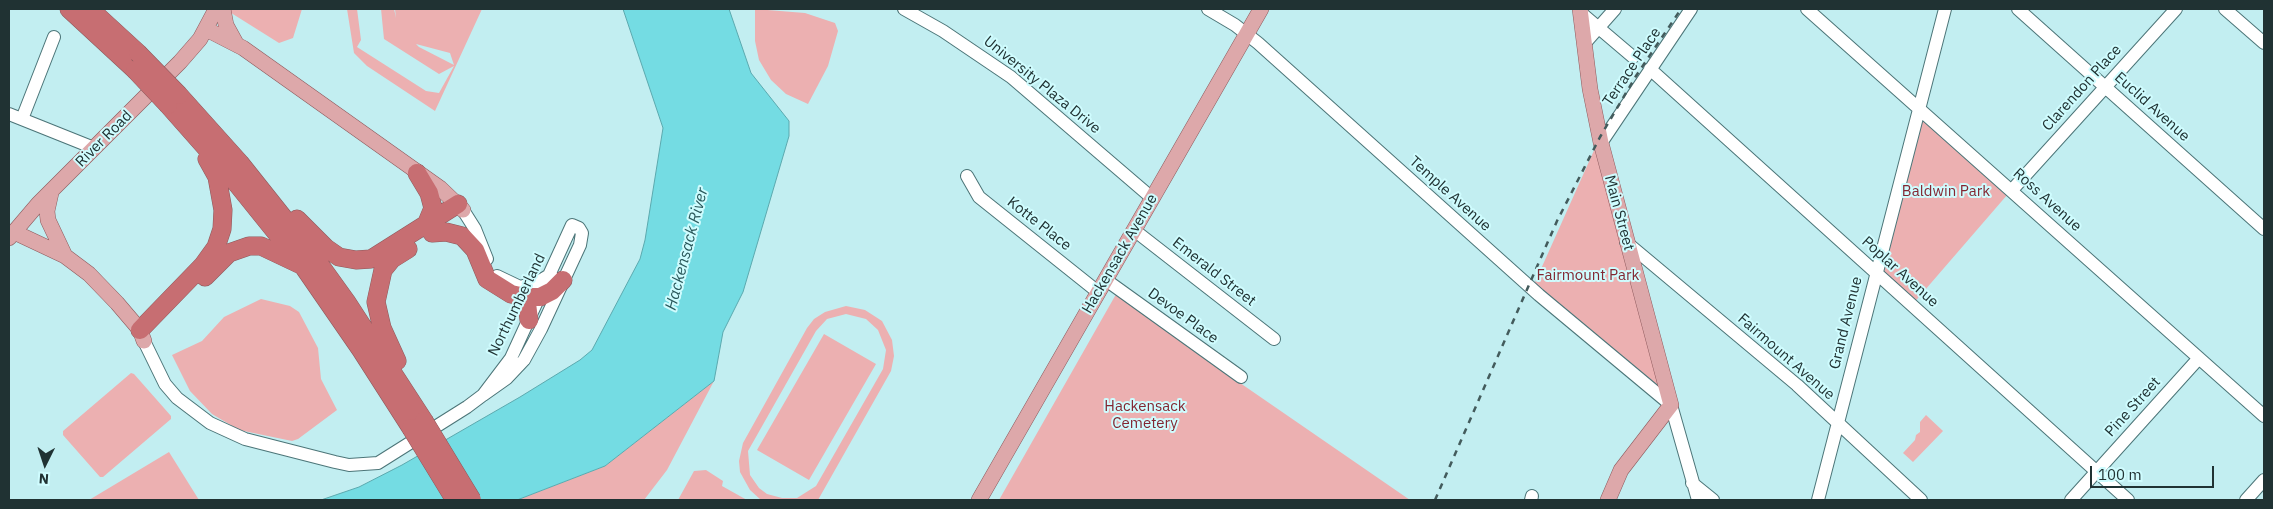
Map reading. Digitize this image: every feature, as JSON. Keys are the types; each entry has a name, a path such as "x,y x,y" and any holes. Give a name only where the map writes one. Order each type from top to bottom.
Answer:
{"highway":[{"path":"70,9 136,62"},
{"path":"90,9 136,62 174,100 326,248 339,257 356,260 371,259 429,229 462,236 474,250 487,279 511,294 522,297 540,297 552,291 557,277"},
{"path":"142,336 203,265 216,247 222,229 224,210 217,177 174,100"},
{"path":"193,132 303,266 361,350 472,500"},
{"path":"240,163 330,280 417,424 455,500"},
{"path":"417,173 429,193 433,208 429,229"},
{"path":"417,424 382,328 376,302 383,270 392,259 460,207"},
{"path":"142,336 229,253 238,248 261,246 303,266"},
{"path":"522,297 526,303 529,320"}],"main road":[{"name":"River Road","path":"10,233 180,62 203,34 216,9"},
{"path":"223,9 226,25 237,45"},
{"name":"Hackensack Avenue","path":"980,500 1261,9"},
{"name":"Main Street","path":"1580,11 1601,143 1671,404"},
{"path":"203,34 237,45 255,57 440,188 460,207"},
{"path":"203,34 219,47 255,57"},
{"path":"51,193 47,211 48,220 65,256"},
{"path":"10,233 65,256 89,274 117,303 142,336"},
{"path":"1608,500 1620,470 1671,404"}],"street":[{"name":"University Plaza Drive","path":"904,9 950,35 1011,77 1152,198"},
{"name":"Temple Avenue","path":"1208,9 1246,34 1334,110 1539,295 1671,404"},
{"path":"1584,44 1615,9"},
{"name":"Terrace Place","path":"1601,143 1691,9"},
{"name":"Ross Avenue","path":"1807,9 2263,413"},
{"name":"Grand Avenue","path":"1818,500 1945,9"},
{"name":"Euclid Avenue","path":"2018,9 2104,88 2264,229"},
{"name":"Clarendon Place","path":"2012,190 2176,9"},
{"path":"2226,9 2264,43"},
{"path":"1580,11 1633,57"},
{"path":"22,119 54,37"},
{"name":"Poplar Avenue","path":"1650,69 2128,500"},
{"path":"9,114 94,148"},
{"name":"Kotte Place","path":"967,176 979,197 1102,286"},
{"path":"460,207 475,229 493,272 499,278 520,287 557,277"},
{"name":"Northumberland","path":"572,224 579,228 582,233 580,245 557,277 572,224"},
{"name":"Emerald Street","path":"1134,230 1274,339"},
{"name":"Fairmount Avenue","path":"1626,242 1797,385 1837,425 1921,500"},
{"path":"142,336 165,384 178,398 210,423 245,439 349,465 378,463 440,425 507,378 524,360 557,277"},
{"name":"Devoe Place","path":"1102,286 1241,377"},
{"name":"Northumberland","path":"483,396 510,358 540,297"},
{"name":"Pine Street","path":"2071,500 2200,358"},
{"name":"Main Street","path":"1671,404 1698,500"},
{"path":"2246,500 2264,480"},
{"path":"1692,483 1713,500"}],"green space":[{"path":"229,9 302,9 293,38 279,43 228,11"},
{"path":"347,9 357,9 361,40 357,47 426,91 439,93 454,66 439,74 384,39 381,9 394,9 396,18 395,9 482,9 435,111 367,66 354,53","holes":["416,44 450,53 454,65"]},
{"path":"755,9 805,13 835,23 838,31 828,66 808,104 786,94 771,80 759,60 755,41"},
{"name":"Baldwin Park","path":"1919,109 2014,187 1912,305 1876,273"},
{"name":"Fairmount Park","path":"1600,137 1671,405 1532,289"},
{"name":"Hackensack Cemetery","path":"1119,289 1243,385 1410,500 999,500"},
{"path":"261,299 290,306 299,312 318,348 321,379 337,410 298,439 292,441 239,430 212,414 190,391 172,355 202,341 224,317"},
{"path":"846,306 865,310 882,321 892,340 894,356 891,371 818,500 761,500 750,490 740,472 739,461 743,443 807,328 814,319 825,312","holes":["846,314 866,319 878,330 886,350 883,369 816,486 797,498 782,498 767,494 759,488 750,475 748,451 816,331 827,319"]},
{"path":"824,334 876,364 809,480 757,450"},
{"path":"131,373 134,374 171,416 171,419 103,477 100,477 63,435 63,431"},
{"path":"714,381 667,470 644,500 517,500 605,466"},
{"path":"1926,415 1943,431 1913,462 1903,453 1920,432 1920,422"},
{"path":"169,452 199,500 89,500"},
{"path":"706,470 723,481 722,486 747,500 678,500 694,471"}],"water":[{"name":"Hackensack River","path":"623,9 729,9 751,73 789,121 789,136 743,292 723,332 714,381 605,466 517,500 321,500 359,487 402,465 520,397 580,360 592,350 640,259 645,240 663,128"}],"railway":[{"path":"1435,500 1557,221 1600,137 1636,76 1681,9"}]}
